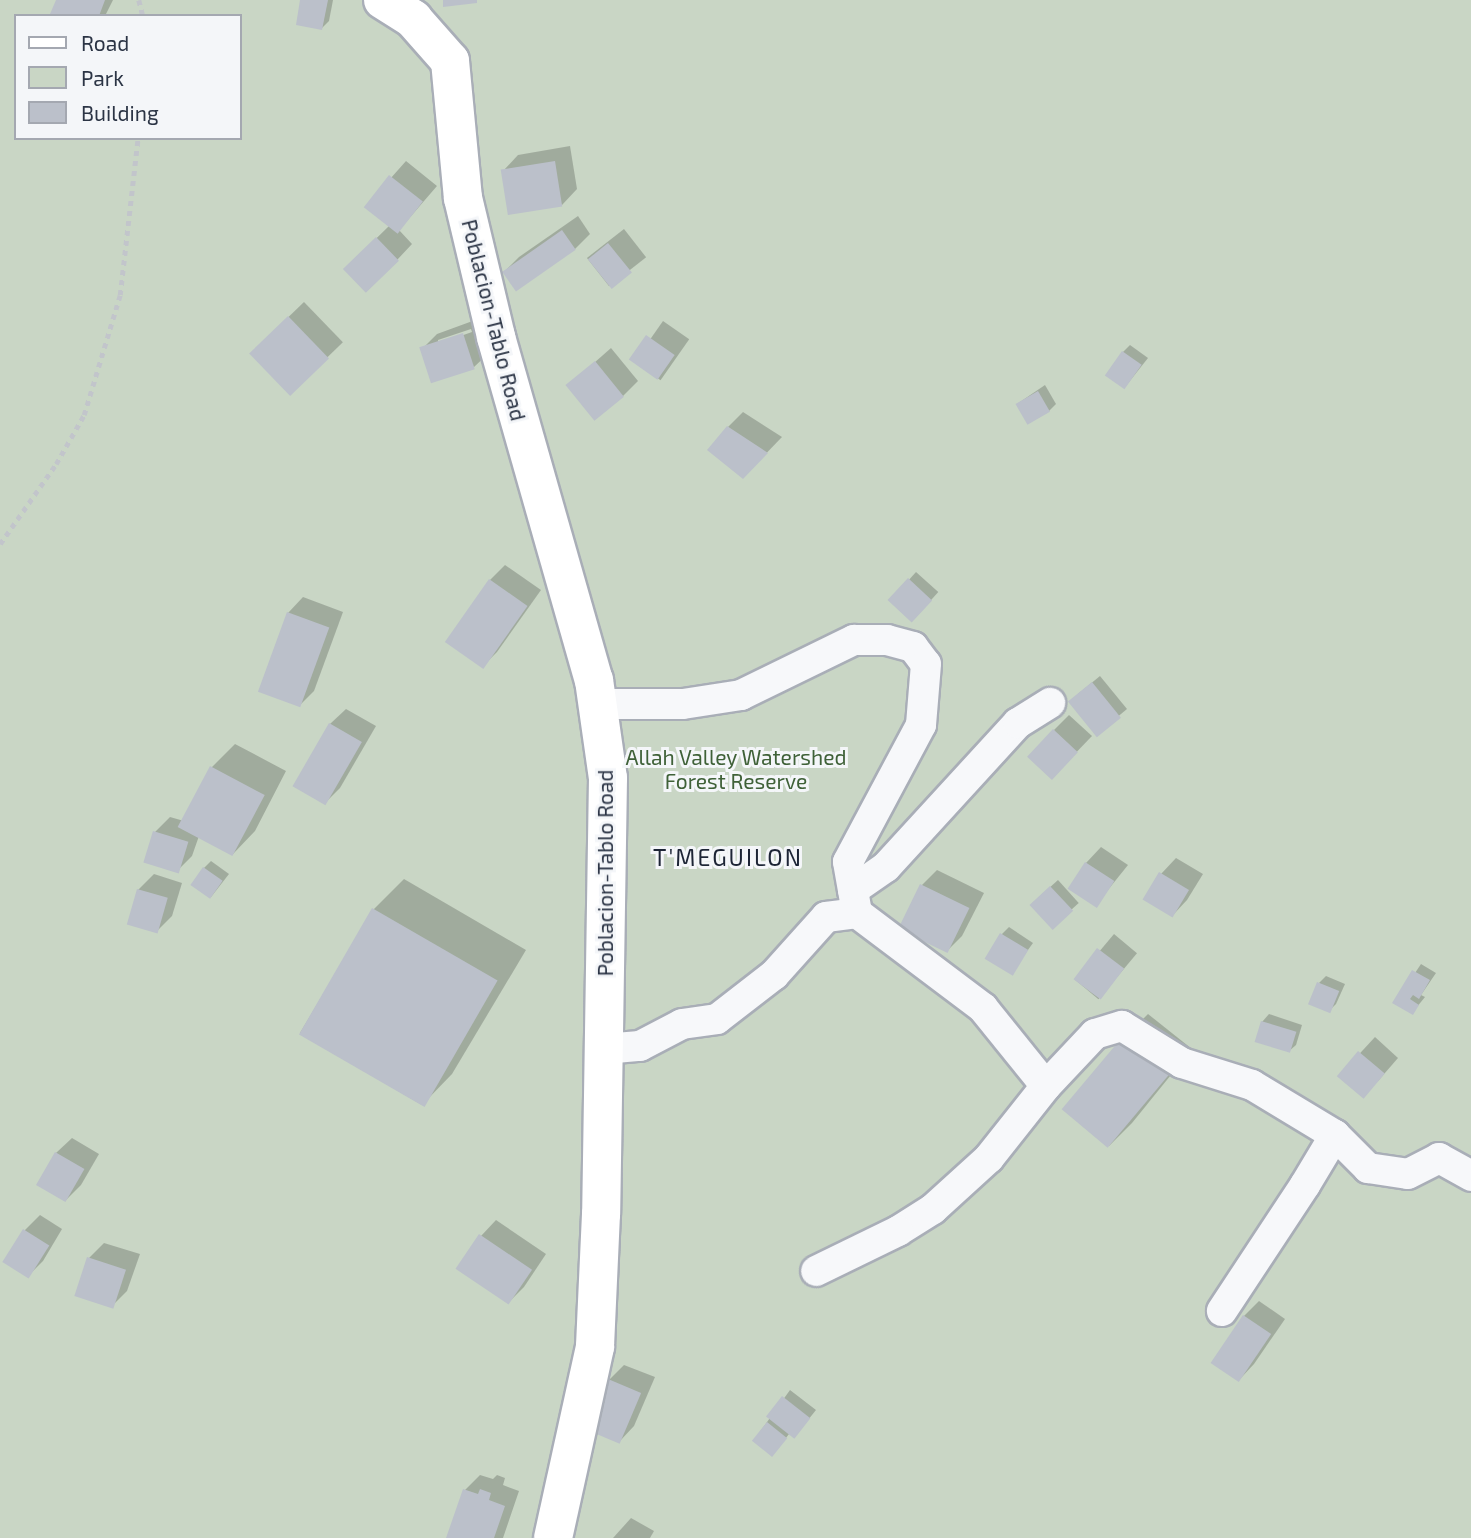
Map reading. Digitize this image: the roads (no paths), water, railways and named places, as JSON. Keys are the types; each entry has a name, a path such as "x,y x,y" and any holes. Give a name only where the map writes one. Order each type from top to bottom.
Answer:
{"street":[{"name":"Poblacion-Tablo Road","path":"383,0 413,19 450,61 463,198 496,337 594,680 608,778 604,1049 595,1347 553,1538"},
{"path":"597,704 683,704 741,695 854,640 887,640 913,647 926,664 921,725 848,862 855,902 983,1008 1046,1086"},
{"path":"604,1049 640,1046 682,1024 717,1019 774,975 826,917 855,902 1018,723 1050,703"},
{"path":"816,1271 898,1231 933,1209 989,1158 1046,1086 1095,1034 1122,1026 1182,1063 1252,1084 1335,1136 1368,1168 1409,1174 1439,1158 1471,1176"},
{"path":"1222,1311 1335,1136"}],"district":[{"name":"T'MEGUILON","path":"728,857"}],"park label":[{"name":"Allah Valley Watershed Forest Reserve","path":"736,769"}]}
